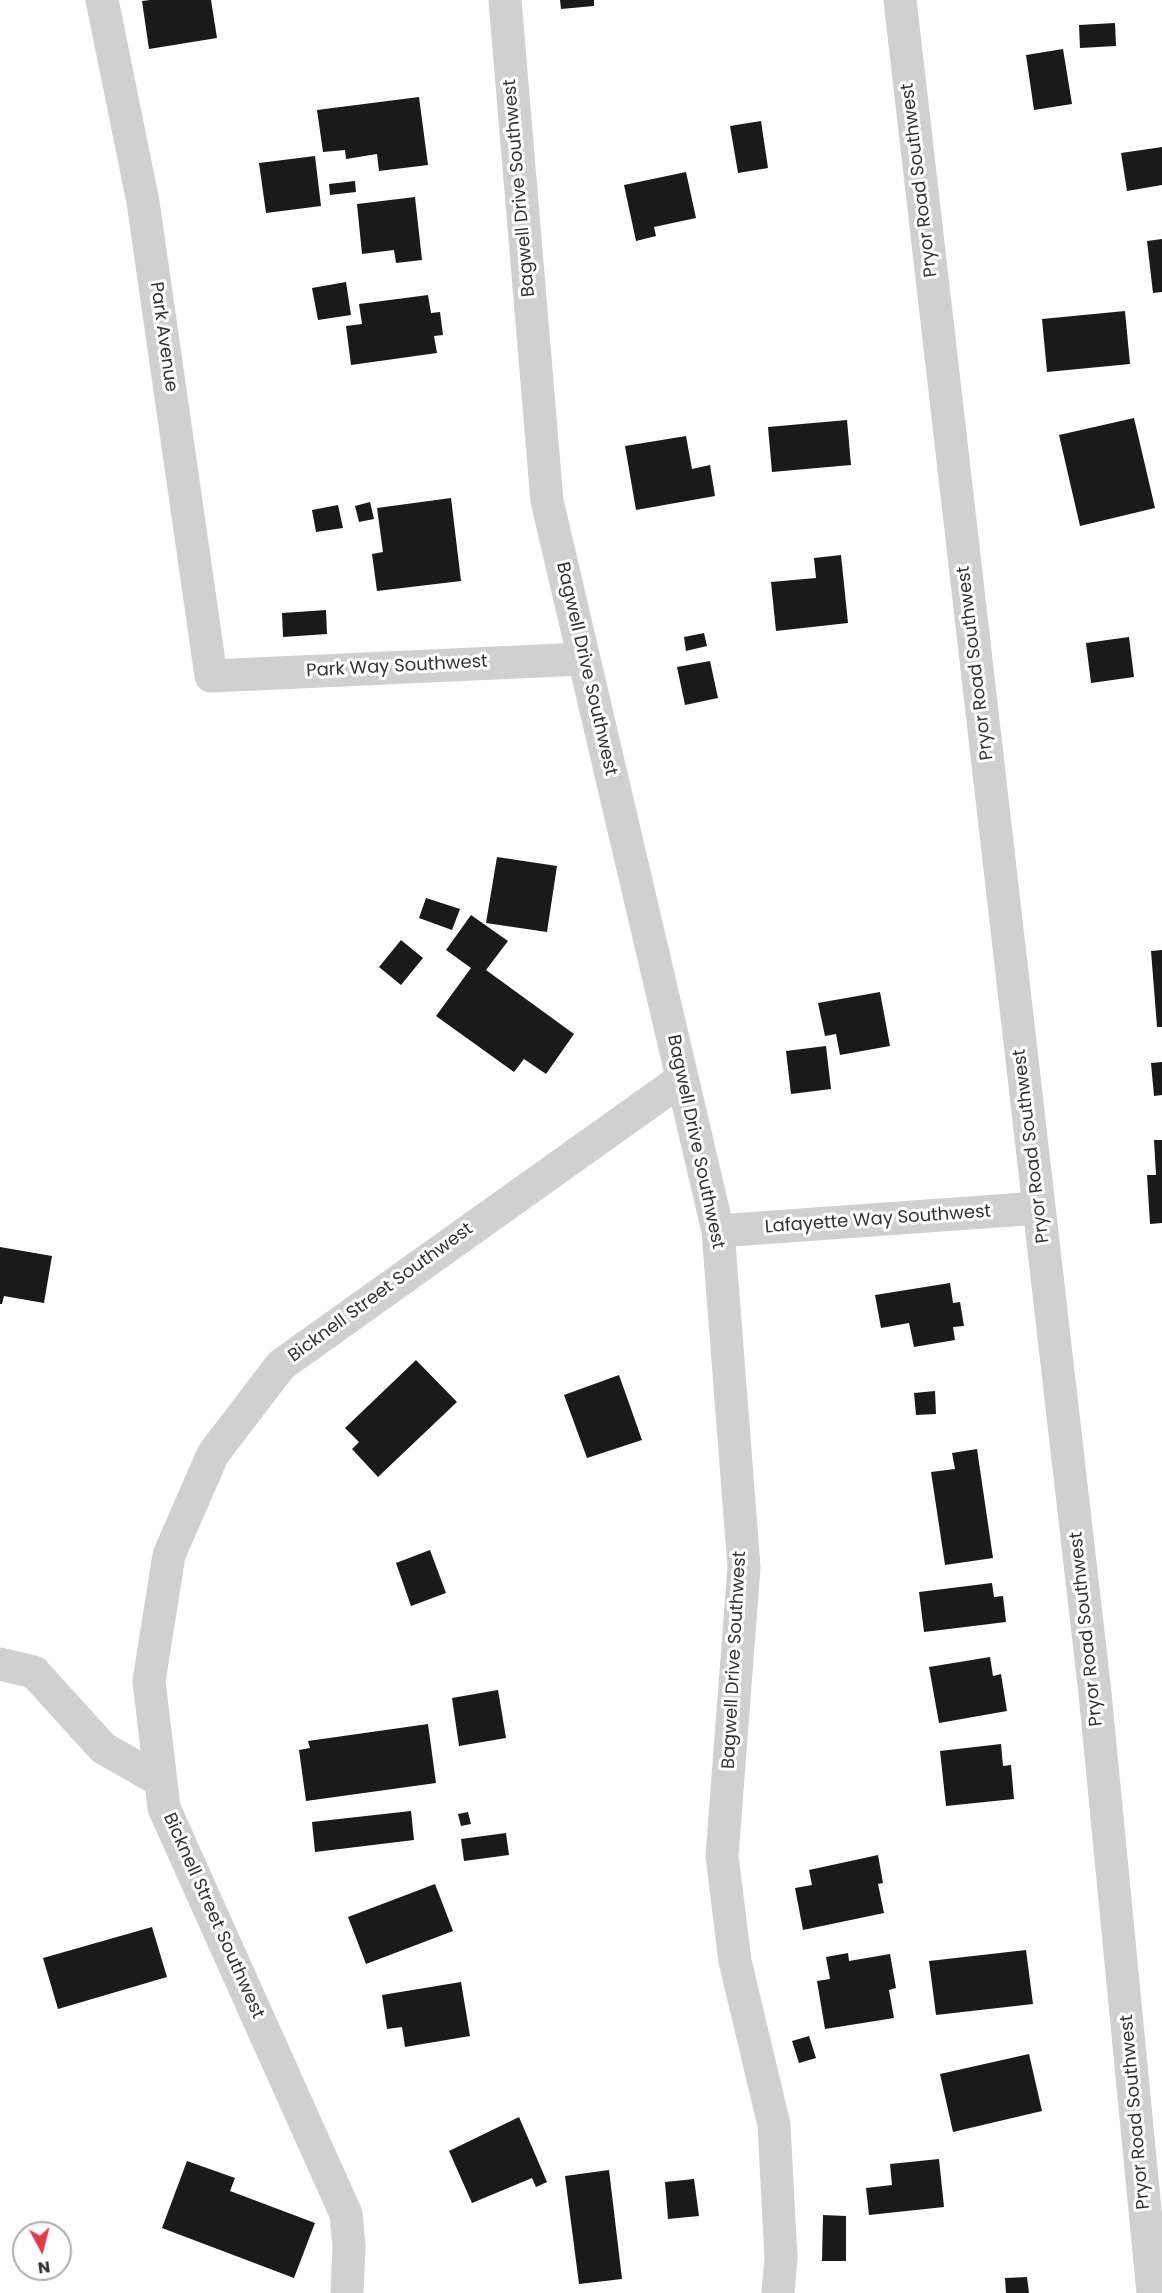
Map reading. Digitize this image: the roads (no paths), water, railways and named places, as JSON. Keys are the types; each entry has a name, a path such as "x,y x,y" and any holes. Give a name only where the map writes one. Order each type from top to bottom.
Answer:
{"street":[{"name":"Park Avenue","path":"102,0 143,202 211,676"},
{"name":"Bagwell Drive Southwest","path":"505,0 547,501 717,1231 744,1567 722,1856 735,1961 774,2125 781,2258 778,2293"},
{"name":"Pryor Road Southwest","path":"900,0 1095,1694 1153,2293"},
{"name":"Park Way Southwest","path":"211,676 584,659"},
{"name":"Bicknell Street Southwest","path":"347,2293 349,2246 346,2214 164,1808 149,1682 169,1555 213,1454 281,1365 682,1079"},
{"name":"Lafayette Way Southwest","path":"717,1231 1039,1208"},
{"path":"0,1664 34,1672 103,1748 161,1781"}]}
